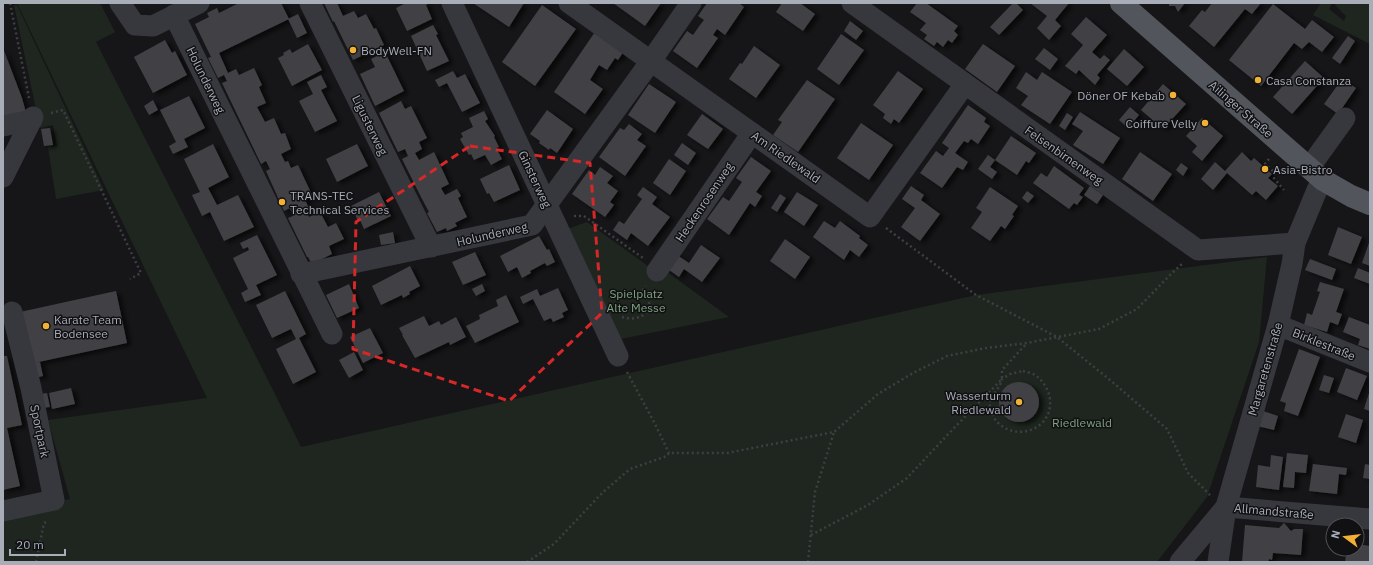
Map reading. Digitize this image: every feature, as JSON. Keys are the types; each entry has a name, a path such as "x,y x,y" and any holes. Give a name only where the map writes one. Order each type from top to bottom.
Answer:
{"main road":[{"name":"Ailinger Straße","path":"1121,3 1316,174 1351,196 1370,204"}],"street":[{"path":"120,3 135,25 153,26 200,3"},
{"name":"Ligusterweg","path":"310,3 431,247"},
{"name":"Ginsterweg","path":"452,3 618,356"},
{"name":"Am Riedlewald","path":"569,3 870,217"},
{"path":"651,61 691,3"},
{"name":"Felsenbirnenweg","path":"852,3 1198,250"},
{"name":"Holunderweg","path":"174,15 332,334"},
{"name":"Holunderweg","path":"301,274 532,226 550,211 651,61"},
{"path":"870,217 965,84"},
{"name":"Margaretenstraße","path":"1218,562 1226,507 1278,325 1292,264 1295,243 1317,190 1316,174 1345,118"},
{"path":"3,126 32,119"},
{"path":"3,177 32,119"},
{"name":"Heckenrosenweg","path":"658,270 752,133"},
{"path":"1198,250 1295,243"},
{"name":"Sportpark","path":"3,511 54,500 31,388 12,312"},
{"name":"Birklestraße","path":"1278,325 1370,362"},
{"path":"1180,562 1226,507"},
{"name":"Allmandstraße","path":"1226,507 1370,519"}],"path":[{"path":"10,3 32,119 63,110 141,273 130,279"},
{"path":"1273,155 1265,164 1275,173 1273,177 1284,190"},
{"path":"550,211 584,216 658,270 643,290 649,306 646,311 636,319 621,317 618,320"},
{"path":"870,217 976,294 1057,337 1110,380 1166,429 1188,473 1226,507"},
{"path":"527,562 554,544 602,493 630,469 667,456 669,453 726,453 834,432 878,394 913,373 947,356 1099,329 1137,309 1170,275 1198,250"},
{"path":"811,535 868,505 907,478 1002,379 1010,374 1024,371 1034,374 1044,383 1049,392 1050,404 1048,414 1042,423 1033,429 1018,432 1008,430 998,423 992,414 989,402 1000,385 1002,379 1002,370 1027,343"},
{"path":"618,356 669,453"},
{"path":"808,562 815,492 834,432"}],"highlighted area":[{"path":"470,146 590,163 602,313 509,401 353,349 356,222"}],"green space":[{"name":"Riedlewald","path":"17,3 100,3 115,32 96,42 301,447 976,295 1267,257 1259,342 1207,497 1157,562 3,562 3,515 70,499 48,420 207,398"},
{"path":"1321,3 1332,3 1329,9 1344,21 1346,16 1335,5 1337,3 1370,3 1370,44 1313,15"},
{"path":"14,5 17,5 104,190 56,199 48,147 57,146 53,125 40,128"},
{"name":"Spielplatz Alte Messe","path":"587,222 659,274 663,269 729,317 616,340 564,230"}],"building":[{"path":"239,3 281,3 289,19 219,53 228,73 236,69 239,75 254,68 262,85 259,87 266,103 257,107 265,122 274,118 281,134 285,133 291,149 281,154 285,162 288,161 291,168 298,165 313,197 305,200 309,208 306,210 309,217 320,212 328,227 336,223 344,239 329,246 332,254 312,264 288,218 293,216 290,208 284,211 266,171 270,169 266,161 261,164 222,83 227,81 224,75 218,78 208,58 211,57 195,24 209,17 207,13 217,8 219,13"},
{"path":"324,3 337,3 343,16 354,11 358,18 366,14 374,29 376,28 384,45 353,60"},
{"path":"406,3 429,3 426,5 432,19 407,31 396,8"},
{"path":"473,3 524,3 509,27"},
{"path":"613,3 661,3 645,26"},
{"path":"707,3 739,3 744,7 725,35 717,29 713,35 718,38 697,68 673,51 687,31 693,35 704,20 698,16"},
{"path":"782,3 800,3 815,14 803,31 776,12"},
{"path":"917,3 926,3 958,26 954,31 958,35 952,43 948,40 943,47 937,42 934,46 924,39 927,35 920,30 926,23 910,12"},
{"path":"1013,3 1016,3 1023,10 999,35 990,27"},
{"path":"1030,3 1069,3 1055,20 1061,26 1049,40 1037,28 1047,16"},
{"path":"1169,3 1185,3 1178,12 1175,6 1169,6"},
{"path":"1212,3 1261,3 1252,14 1245,9 1214,47 1189,26 1202,10 1205,12"},
{"path":"1273,4 1305,29 1312,20 1334,37 1322,52 1309,42 1302,49 1294,43 1261,86 1229,60"},
{"path":"542,5 576,29 535,86 502,62"},
{"path":"298,14 307,33 297,38 288,19"},
{"path":"1086,17 1107,35 1092,52 1100,59 1104,55 1110,60 1097,75 1100,78 1095,85 1079,70 1076,74 1065,66 1083,45 1071,34"},
{"path":"850,21 863,31 856,40 844,31"},
{"path":"433,25 438,34 436,35 449,61 427,71 411,36"},
{"path":"599,26 628,45 618,60 615,58 607,70 599,65 590,80 603,89 585,114 554,92"},
{"path":"841,34 864,50 839,85 817,69"},
{"path":"1348,36 1355,41 1340,64 1332,58"},
{"path":"165,40 172,53 175,51 187,75 153,93 134,57"},
{"path":"308,44 322,70 292,86 278,58 290,49 292,53"},
{"path":"983,44 1015,66 997,92 965,69"},
{"path":"754,46 780,65 756,98 729,79 740,63 742,64"},
{"path":"3,48 22,98 27,116 3,119"},
{"path":"1044,48 1058,59 1050,70 1035,59"},
{"path":"1124,49 1144,67 1127,86 1107,69"},
{"path":"385,52 404,91 375,106 360,74 375,67 371,59"},
{"path":"1305,61 1324,78 1292,114 1273,97"},
{"path":"453,71 457,78 465,74 480,103 462,112 447,83 439,87 435,80"},
{"path":"898,71 923,89 899,123 894,119 891,124 883,118 885,114 873,105"},
{"path":"1026,72 1037,80 1042,72 1072,92 1050,124 1021,105 1028,96 1016,88"},
{"path":"321,75 327,87 321,90 337,121 315,132 299,101 313,94 307,82"},
{"path":"1342,79 1356,88 1338,114 1324,104"},
{"path":"807,80 835,99 798,152 773,135 782,122 778,120"},
{"path":"649,84 676,102 655,133 628,115"},
{"path":"1163,84 1186,104 1163,129 1141,110"},
{"path":"189,96 205,128 184,139 188,147 173,154 169,146 176,142 160,110"},
{"path":"153,100 158,110 149,115 144,106"},
{"path":"401,101 405,109 411,106 427,138 419,142 422,149 415,153 419,160 434,152 449,184 441,188 445,195 457,189 461,196 458,198 467,217 455,223 457,226 447,231 446,228 437,232 427,213 429,212 402,159 408,156 405,149 398,152 379,113"},
{"path":"968,105 986,118 984,122 990,126 978,144 971,139 968,143 964,141 955,153 968,162 963,170 957,167 942,188 920,173 936,151 943,156 949,148 942,143"},
{"path":"1130,107 1139,115 1128,128 1119,120"},
{"path":"547,110 573,129 557,153 550,148 549,150 539,143 540,141 530,134"},
{"path":"484,111 488,119 485,121 495,136 494,137 499,147 496,148 502,159 491,165 485,155 474,160 471,154 469,155 460,139 463,137 461,133 473,127 469,118"},
{"path":"1080,112 1120,138 1103,164 1073,145 1083,131 1072,124"},
{"path":"1067,113 1073,117 1065,130 1059,126"},
{"path":"702,114 723,129 708,149 687,135"},
{"path":"1202,118 1223,136 1202,161 1192,152 1197,146 1186,136"},
{"path":"861,123 893,145 869,180 837,158"},
{"path":"629,124 642,134 637,140 646,146 625,176 599,157 620,128 624,130"},
{"path":"50,128 53,145 44,146 41,129"},
{"path":"1011,136 1036,153 1029,163 1026,161 1017,175 995,160"},
{"path":"682,143 696,153 688,165 674,155"},
{"path":"213,144 229,177 208,188 217,205 238,195 254,227 224,241 210,212 202,216 192,195 200,192 184,159"},
{"path":"357,144 368,166 337,182 326,159"},
{"path":"1140,152 1172,174 1153,201 1122,179"},
{"path":"1242,152 1251,161 1254,158 1272,174 1268,178 1278,186 1266,200 1256,191 1252,195 1227,173 1213,190 1201,179 1215,162 1225,171"},
{"path":"988,155 995,160 990,167 997,172 992,179 978,169"},
{"path":"751,157 771,171 756,192 762,196 755,207 750,203 729,235 707,219 723,197 729,201 742,182 736,178"},
{"path":"669,159 686,171 670,195 653,183"},
{"path":"1181,163 1188,168 1183,176 1176,170"},
{"path":"509,165 520,190 494,202 489,193 487,194 480,179"},
{"path":"1054,166 1084,188 1079,195 1083,197 1077,205 1074,203 1069,209 1033,183 1041,173 1047,177"},
{"path":"600,167 613,176 607,183 618,191 610,202 614,205 605,217 572,194 589,170 595,175"},
{"path":"911,186 924,195 921,200 940,214 920,241 901,227 915,208 902,199"},
{"path":"1090,186 1103,195 1097,204 1084,195"},
{"path":"643,187 657,197 652,204 670,217 648,246 631,233 627,240 613,230 619,221 624,224 642,199 637,195"},
{"path":"990,187 1018,206 1012,215 1014,216 1005,229 1001,226 990,241 971,228 982,212 976,208"},
{"path":"1027,191 1034,196 1028,203 1022,198"},
{"path":"379,192 391,216 364,229 360,220 358,221 351,206"},
{"path":"797,192 818,205 804,226 784,212"},
{"path":"780,194 786,198 777,212 771,208"},
{"path":"824,221 835,228 840,221 860,236 859,238 868,245 859,257 850,250 844,260 813,237"},
{"path":"1338,227 1362,237 1351,264 1328,255"},
{"path":"393,232 395,243 381,245 379,235"},
{"path":"257,235 277,275 256,285 261,295 245,302 241,293 248,289 233,258 249,250 248,247 243,249 240,243"},
{"path":"539,236 547,250 549,249 555,262 547,266 545,263 530,271 531,273 522,278 517,267 508,272 500,256"},
{"path":"785,239 810,257 795,279 770,261"},
{"path":"1370,240 1370,266 1362,263"},
{"path":"701,245 720,258 702,282 684,269 679,277 665,267 674,253 689,263"},
{"path":"475,252 486,275 463,285 452,262"},
{"path":"1310,259 1336,269 1332,280 1305,270"},
{"path":"410,266 420,286 409,292 410,294 403,298 402,295 381,305 372,286"},
{"path":"1358,268 1370,273 1370,284 1354,278"},
{"path":"1320,282 1344,289 1336,312 1342,314 1338,325 1330,322 1327,332 1304,325 1307,313 1312,315 1320,292 1317,291"},
{"path":"349,284 359,308 337,318 326,295"},
{"path":"482,284 485,291 476,296 472,289"},
{"path":"558,288 568,310 562,313 564,317 553,322 551,318 544,321 533,299 523,304 520,297 537,289 540,296"},
{"path":"116,291 127,343 34,363 40,362 43,376 35,378 20,312"},
{"path":"285,291 306,334 299,338 316,372 293,384 276,349 296,339 291,329 272,338 256,305"},
{"path":"506,295 519,322 475,343 466,326 480,319 479,315 498,306 496,300"},
{"path":"424,316 429,326 439,321 441,325 456,317 466,337 450,345 449,342 415,358 399,328"},
{"path":"1349,317 1370,325 1370,349 1358,345 1360,339 1343,332"},
{"path":"370,328 383,353 363,363 350,337"},
{"path":"1299,349 1320,357 1298,416 1284,411 1286,403 1280,401"},
{"path":"354,352 363,370 349,378 339,360"},
{"path":"3,356 7,356 22,425 7,428 20,486 3,490"},
{"path":"1346,368 1367,376 1357,400 1337,392"},
{"path":"1324,375 1334,378 1329,393 1319,390"},
{"name":"Wasserturm Riedlewald","path":"1023,382 1030,385 1036,391 1039,402 1038,410 1030,419 1023,422 1015,422 1008,419 1000,410 999,398 1002,391 1011,383"},
{"path":"71,388 75,404 52,409 49,393"},
{"path":"1370,390 1370,411 1364,409"},
{"path":"47,393 50,407 42,408 40,394"},
{"path":"1263,411 1278,416 1274,430 1257,426"},
{"path":"1346,414 1363,420 1356,443 1338,437"},
{"path":"1287,453 1308,455 1306,473 1295,472 1294,488 1283,487"},
{"path":"1271,455 1283,457 1279,490 1256,487 1258,465 1270,467"},
{"path":"1313,464 1347,468 1346,475 1339,474 1337,494 1309,491"},
{"path":"1365,464 1370,465 1370,479 1363,478"},
{"path":"1284,523 1291,531 1294,529 1303,529 1301,555 1273,553 1272,560 1269,559 1268,562 1242,562 1245,525 1279,528"},
{"path":"1365,545 1370,546 1370,562 1345,562 1346,557 1365,557"}],"place":[{"name":"BodyWell-FN","path":"353,50"},
{"name":"Casa Constanza","path":"1258,80"},
{"name":"Döner OF Kebab","path":"1173,95"},
{"name":"Coiffure Velly","path":"1205,123"},
{"name":"Asia-Bistro","path":"1265,169"},
{"name":"TRANS-TEC Technical Services","path":"282,202"},
{"name":"Karate Team Bodensee","path":"46,326"},
{"name":"Wasserturm Riedlewald","path":"1019,402"}]}
